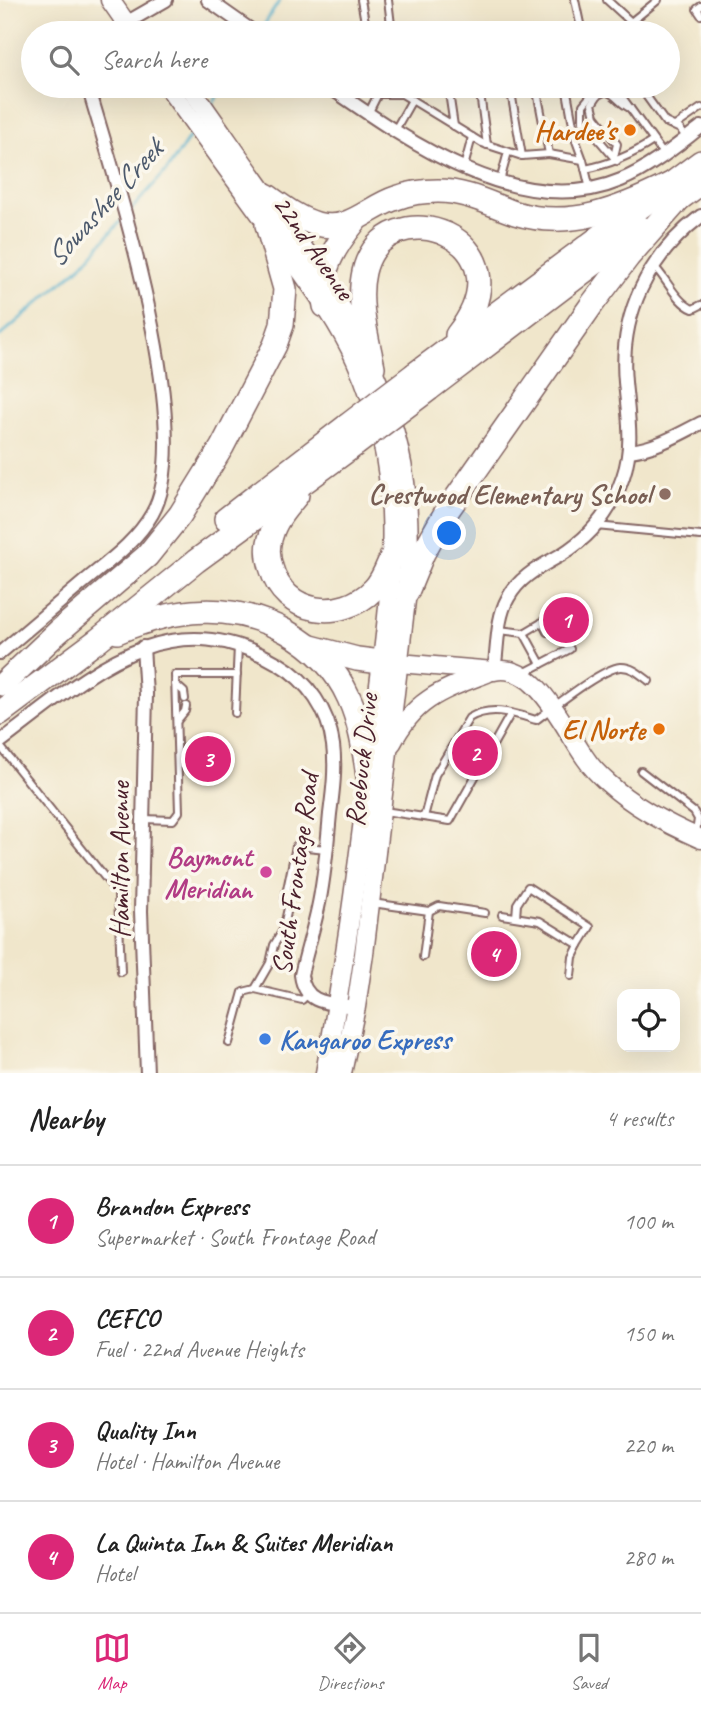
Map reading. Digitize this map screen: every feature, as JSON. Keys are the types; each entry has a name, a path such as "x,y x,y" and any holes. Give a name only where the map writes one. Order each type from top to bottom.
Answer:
{"highway":[{"path":"407,592 429,542 453,503 593,303 675,192 701,162"},
{"path":"2,685 58,632 147,556 180,515 216,458 275,345 282,325 285,289 263,210 302,218 317,225 334,226 355,221 395,198 439,191 474,197 523,215 542,219 568,219 617,209 701,183"},
{"path":"2,685 352,435 675,192"},
{"path":"444,352 564,265 675,192"},
{"path":"325,306 322,288 324,278 335,247 355,221"},
{"path":"373,367 364,319 364,271 377,247 387,237 409,228 432,228 454,237 470,254 480,284 474,311 422,382"},
{"path":"0,713 310,476 352,435"},
{"path":"310,476 270,536 268,551 272,571 284,592 311,609 340,609 359,601 374,588 392,556"},
{"path":"98,640 137,623 165,615 234,612 264,621 311,647 356,659 390,662"},
{"path":"311,647 326,662 348,696 364,750 368,776"}],"main road":[{"path":"110,0 122,21"},
{"name":"22nd Avenue","path":"176,98 263,210 324,278 359,335 373,367 393,453"},
{"name":"22nd Avenue","path":"196,98 356,361 375,415 393,453"},
{"name":"Roebuck Drive","path":"325,1073 349,937 368,776 390,662 407,592 409,516 393,453"},
{"name":"Roebuck Drive","path":"342,1073 356,1007 389,751 393,453"},
{"path":"390,662 508,670 520,675 541,691 585,759 610,785 651,813 698,838"},
{"path":"494,671 505,681 550,705"},
{"path":"389,751 403,724 422,702 442,691 494,671"}],"street":[{"path":"140,21 166,0"},
{"path":"208,0 238,21"},
{"path":"0,653 123,549 153,514 163,482 164,421 160,374 145,297 91,98"},
{"path":"345,98 395,131 464,167 539,192 590,190 620,181 664,155 701,127"},
{"path":"494,671 505,603 517,584 580,541 596,526 618,493 630,451 624,342 634,304 652,265 678,235 701,216"},
{"path":"630,451 659,444 701,423"},
{"name":"South Frontage Road","path":"0,744 96,670 143,647 183,640 208,640 239,646 270,658 298,678 311,692 328,722 333,741 334,774 319,905 301,975 302,985 314,999 356,1007"},
{"name":"Hamilton Avenue","path":"143,647 146,694 141,911 146,1073"}],"lane":[{"path":"361,0 365,21"},
{"path":"388,0 391,21"},
{"path":"575,0 579,21"},
{"path":"607,0 630,21"},
{"path":"632,21 657,0"},
{"path":"701,6 697,9 701,15"},
{"path":"368,114 376,98"},
{"path":"409,98 487,145 522,156 549,154 583,160"},
{"path":"449,98 454,126"},
{"path":"481,98 487,145"},
{"path":"512,98 522,156"},
{"path":"538,98 549,154"},
{"path":"568,98 576,141 590,190"},
{"path":"589,98 583,105 583,121 616,159"},
{"path":"596,98 592,104 595,116 617,144 616,159"},
{"path":"617,98 624,106 630,108"},
{"path":"623,98 664,155"},
{"path":"648,98 665,122 675,126 686,138"},
{"path":"395,131 412,100"},
{"path":"675,126 701,108"},
{"path":"571,115 582,112"},
{"path":"464,167 472,137"},
{"path":"585,169 616,159 653,141"},
{"path":"500,181 509,152"},
{"path":"652,265 686,306 693,309 701,305"},
{"path":"596,526 701,536"},
{"path":"499,630 524,633 551,617 556,627"},
{"path":"542,622 547,632"},
{"path":"524,633 541,664"},
{"path":"520,675 541,664 557,651 570,649 566,642"},
{"path":"235,713 239,646"},
{"path":"424,817 435,775 469,718 484,712 511,713 536,720 550,705 613,668 629,668 649,681"},
{"path":"175,679 237,675"},
{"path":"175,679 184,692 185,703 185,711 177,721"},
{"path":"143,819 173,820 179,812 175,679"},
{"path":"382,810 450,821 511,713"},
{"path":"0,744 118,894 121,972"},
{"path":"641,771 694,812 698,819 698,838"},
{"path":"255,989 270,963 274,945 283,930 288,908 285,899 296,846 327,849"},
{"path":"516,917 517,904 528,887 590,927 573,957 570,975"},
{"path":"371,903 429,911 439,906 485,913"},
{"path":"423,957 429,911"},
{"path":"502,915 540,921 579,944"},
{"path":"229,1043 243,992 255,989 302,1000 308,994"}],"waterway":[{"name":"Sowashee Creek","path":"267,21 280,0"},
{"name":"Sowashee Creek","path":"211,106 217,98"},
{"name":"Sowashee Creek","path":"130,211 167,170 193,132"},
{"name":"Sowashee Creek","path":"0,336 82,265 121,221"}],"place":[{"name":"Hardee's","path":"630,130"},
{"name":"Crestwood Elementary School","path":"665,494"},
{"name":"Brandon Express","path":"566,620"},
{"name":"El Norte","path":"659,729"},
{"name":"CEFCO","path":"475,753"},
{"name":"Quality Inn","path":"208,759"},
{"name":"Baymont Meridian","path":"266,872"},
{"name":"La Quinta Inn & Suites Meridian","path":"494,954"},
{"name":"Kangaroo Express","path":"265,1039"}]}
